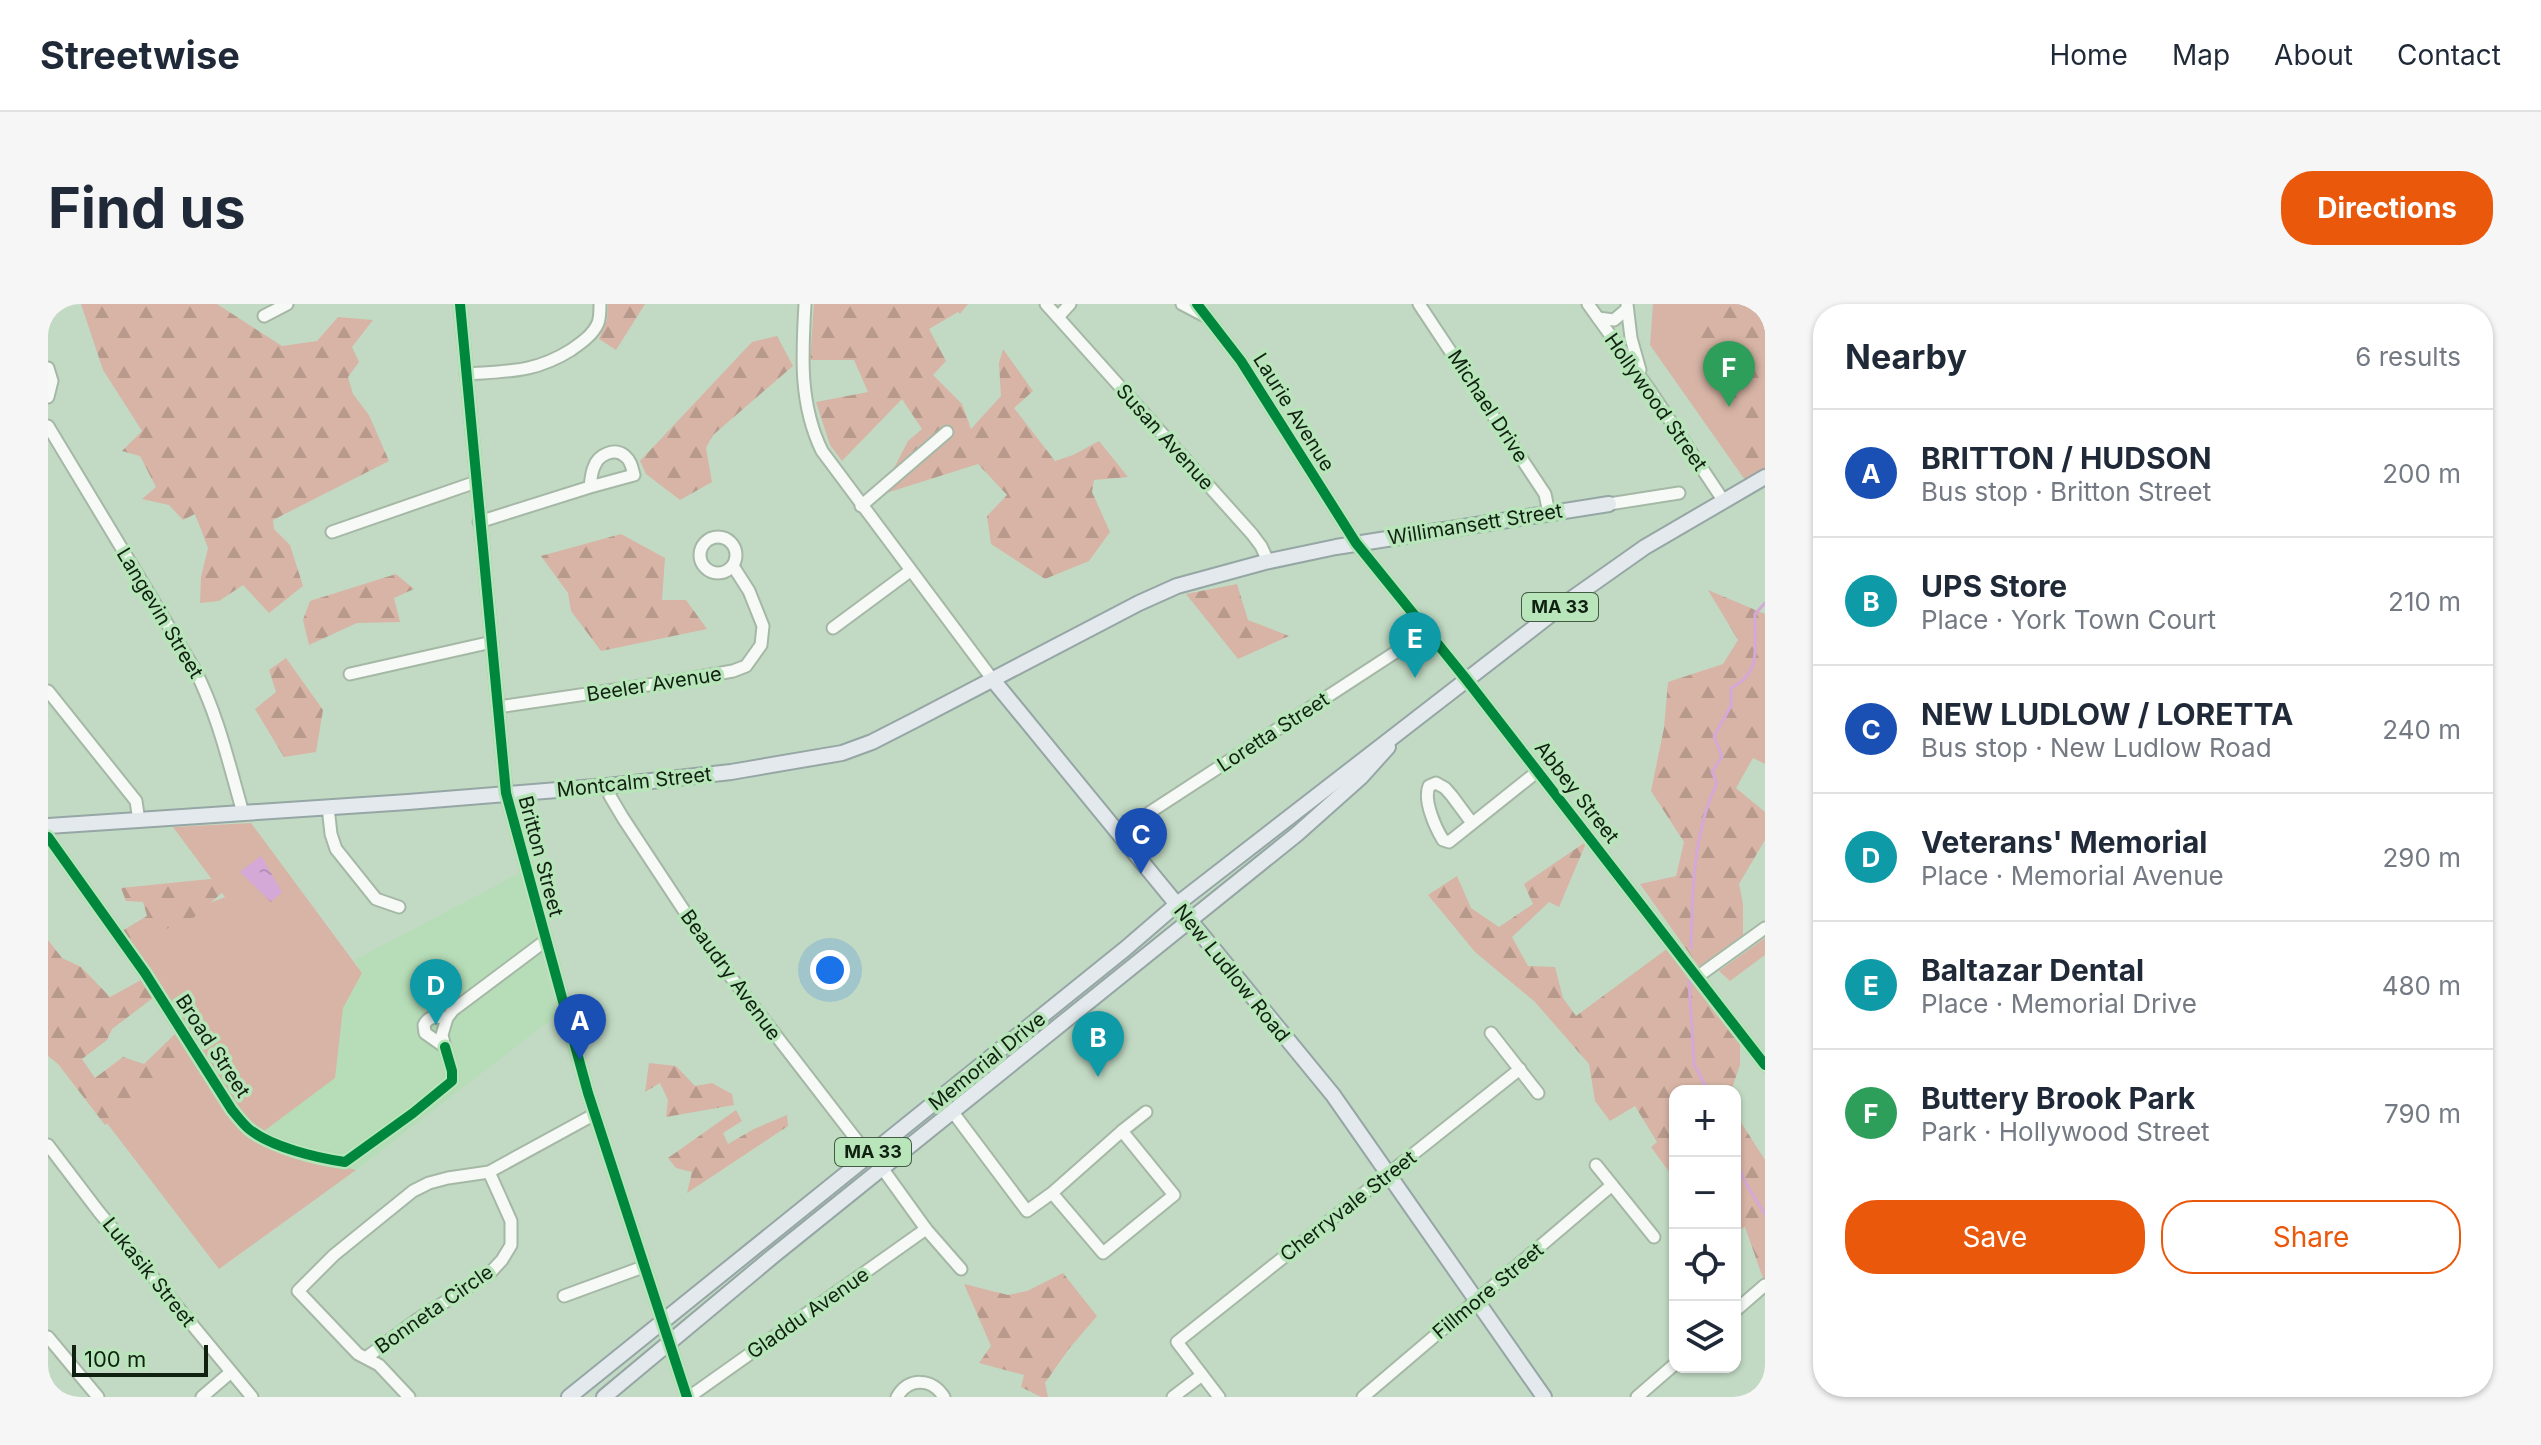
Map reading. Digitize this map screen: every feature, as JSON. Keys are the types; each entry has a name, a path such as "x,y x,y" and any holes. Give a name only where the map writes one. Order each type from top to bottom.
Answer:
{"main road":[{"name":"MA 33","path":"1723,500 1765,477"},
{"name":"Memorial Drive","path":"569,1397 1176,905 1405,725 1593,583 1723,500"},
{"name":"Willimansett Street","path":"1179,585 1268,561 1356,543 1609,504"},
{"name":"Montcalm Street","path":"48,826 607,786 731,772 842,753 872,742 1179,585"},
{"name":"New Ludlow Road","path":"993,680 1333,1095 1544,1397"},
{"name":"Memorial Drive","path":"604,1397 1340,797 1380,757 1405,725"}],"street":[{"path":"264,316 287,304"},
{"name":"Britton Street","path":"460,304 506,793 595,1114 688,1397"},
{"path":"466,374 527,369 554,360 590,336 598,323 600,304"},
{"name":"New Ludlow Road","path":"805,304 803,374 810,423 825,456 993,680"},
{"name":"Susan Avenue","path":"1046,304 1252,534 1268,561"},
{"path":"1058,317 1070,304"},
{"path":"1182,304 1209,318"},
{"name":"Laurie Avenue","path":"1197,304 1241,361 1356,543"},
{"name":"Michael Drive","path":"1419,304 1545,494 1549,513"},
{"name":"Hollywood Street","path":"1588,304 1723,500"},
{"path":"1598,318 1614,320 1627,306"},
{"path":"1627,306 1636,358 1649,389"},
{"path":"48,368 52,381 48,397"},
{"name":"Langevin Street","path":"48,426 206,691 243,813"},
{"path":"861,506 947,432"},
{"path":"332,532 476,482"},
{"path":"479,522 590,487"},
{"name":"Willimansett Street","path":"1609,504 1679,493"},
{"name":"Abbey Street","path":"1356,543 1466,679 1765,1065"},
{"name":"Beeler Avenue","path":"498,707 682,680 746,666 759,648 763,626 749,591 733,566"},
{"path":"833,628 910,571"},
{"name":"Loretta Street","path":"1118,833 1428,631"},
{"path":"350,674 492,642"},
{"path":"48,691 136,801 139,821"},
{"path":"1472,823 1445,788 1436,783 1429,786 1426,794 1443,840 1449,842 1538,771"},
{"name":"Beaudry Avenue","path":"607,786 623,818 710,950 869,1156"},
{"path":"328,807 336,849 376,899 399,907"},
{"name":"Broad Street","path":"48,837 145,973 232,1110 249,1128 266,1139 345,1162 452,1081 445,1047"},
{"path":"1697,977 1765,928"},
{"path":"445,1047 442,1035 453,1010 545,941"},
{"path":"445,1047 431,1039 424,1027 429,1018 447,1018"},
{"path":"1491,1033 1538,1093"},
{"name":"Cherryvale Street","path":"1202,1375 1177,1342 1520,1069"},
{"path":"952,1111 1027,1211 1146,1112"},
{"path":"409,1397 393,1377 367,1357 358,1354 298,1291 334,1255 413,1191 448,1178 489,1172 595,1114"},
{"path":"1052,1193 1103,1253 1174,1195 1122,1131"},
{"name":"Lukasik Street","path":"48,1145 99,1212 252,1397"},
{"path":"1596,1165 1654,1237"},
{"path":"882,1168 926,1229 961,1269"},
{"name":"Bonneta Circle","path":"367,1357 418,1319 489,1274 502,1260 511,1245 511,1221 489,1172"},
{"name":"Fillmore Street","path":"1363,1397 1612,1185"},
{"name":"Gladdu Avenue","path":"688,1397 926,1229"},
{"path":"564,1296 643,1267"},
{"path":"1741,1306 1765,1285"},
{"path":"48,1337 98,1397"},
{"path":"1637,1397 1669,1369"},
{"path":"202,1397 231,1372"},
{"path":"1173,1397 1202,1375 1219,1397"},
{"path":"897,1397 905,1387 919,1382 933,1385 944,1397"}],"shaded area":[{"path":"520,873 557,1015 356,1170 300,1157 255,1137 335,1078 343,1008 362,973 355,960"}],"green space":[{"path":"81,304 217,304 282,346 317,341 338,317 373,320 352,347 359,362 348,377 353,394 369,415 389,461 273,520 274,529 290,545 303,586 269,613 243,585 219,601 200,603 201,577 208,548 195,514 183,520 169,505 142,499 156,487 140,456 122,451 142,431 103,370"},
{"path":"608,304 645,304 616,350 599,339 607,320"},
{"path":"814,304 968,304 960,314 958,312 929,329 946,361 933,375 962,404 971,429 1001,396 999,363 1003,349 1033,391 1014,408 1055,461 1099,441 1128,477 1094,480 1092,492 1110,532 1089,561 1045,579 991,544 987,516 1007,495 978,464 880,495 908,441 922,429 902,399 842,461 830,445 816,402 868,392 854,360 810,360"},
{"path":"1653,304 1765,304 1765,469 1745,480 1650,345"},
{"path":"1694,304 1765,304 1765,458 1748,469 1718,369 1700,343"},
{"path":"777,336 793,366 713,435 706,448 712,482 680,500 646,474 640,461 752,342"},
{"path":"621,534 665,558 662,600 686,600 707,629 601,651 571,611 568,593 541,556"},
{"path":"396,574 414,589 394,598 400,622 357,623 309,645 303,620 310,601"},
{"path":"1237,584 1248,620 1289,636 1238,659 1186,594"},
{"path":"1708,590 1765,614 1765,764 1753,758 1736,788 1765,812 1765,840 1739,884 1743,904 1743,935 1699,967 1640,884 1676,876 1684,842 1651,791 1664,728 1668,682 1723,664 1738,640"},
{"path":"286,658 323,710 316,752 284,757 255,709 276,692 269,670"},
{"path":"251,823 362,973 343,1008 335,1078 256,1137 300,1157 356,1170 219,1269 103,1118 193,1053 118,939 225,897 173,827"},
{"path":"1587,841 1559,907 1549,902 1512,937 1528,966 1555,967 1563,998 1576,1016 1668,948 1740,1043 1740,1065 1733,1085 1669,1085 1669,1172 1651,1147 1657,1142 1635,1106 1610,1121 1595,1101 1589,1064 1535,1002 1475,952 1428,895 1457,876 1471,908 1499,927 1533,904 1524,884"},
{"path":"220,878 224,891 192,919 132,942 122,931 147,916 143,902 126,901 121,888"},
{"path":"1765,938 1765,955 1730,981 1719,971"},
{"path":"48,940 62,958 81,967 110,997 141,980 153,998 112,1029 107,1040 82,1059 95,1078 123,1057 144,1064 176,1033 194,1059 105,1125 58,1064 48,1056"},
{"path":"649,1063 676,1066 695,1086 712,1083 732,1094 734,1105 666,1117 668,1100 660,1083 645,1092"},
{"path":"736,1110 742,1121 723,1133 728,1144 787,1115 788,1126 687,1193 692,1172 676,1168 668,1158"},
{"path":"1741,1122 1765,1160 1765,1284 1745,1227 1741,1229"},
{"path":"1063,1273 1097,1316 1045,1383 1048,1397 1041,1397 1021,1387 1024,1375 979,1363 991,1346 964,1284 1008,1295 1027,1291"}],"water":[{"path":"261,856 282,892 271,902 240,872"}],"waterway":[{"path":"1691,948 1698,843 1717,783 1712,772 1722,756 1714,736 1731,706 1731,688 1741,682 1752,666 1755,657 1755,614 1765,603"},
{"path":"1689,981 1694,1064 1705,1085"},
{"path":"1741,1172 1765,1214"}],"cycle path":[{"path":"460,304 506,793 588,1093 687,1397"},
{"path":"1197,304 1241,361 1356,543 1466,679 1765,1065"},
{"path":"48,837 145,973 232,1110 247,1127 269,1141 295,1151 345,1162 452,1081 445,1047"}],"place":[{"name":"Buttery Brook Park","path":"1729,407"},
{"name":"Baltazar Dental","path":"1415,678"},
{"name":"NEW LUDLOW / LORETTA","path":"1141,874"},
{"name":"Veterans' Memorial","path":"436,1025"},
{"name":"BRITTON / HUDSON","path":"580,1060"},
{"name":"UPS Store","path":"1098,1077"}]}
